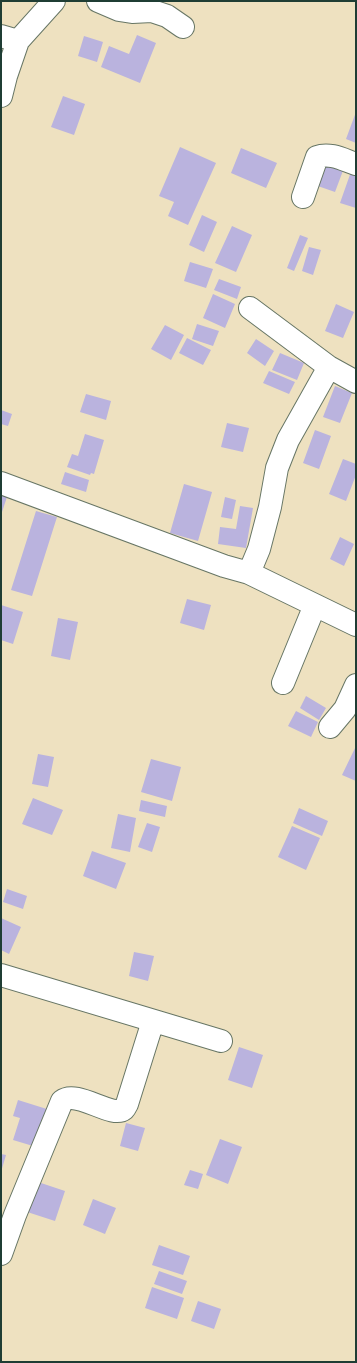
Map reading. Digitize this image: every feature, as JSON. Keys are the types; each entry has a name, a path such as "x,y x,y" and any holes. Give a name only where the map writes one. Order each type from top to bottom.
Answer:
{"street":[{"path":"1,96 6,76 10,39 54,1"},
{"path":"98,1 119,10 132,12 152,11 167,16 183,27"},
{"path":"303,197 317,157 328,155 356,164"},
{"path":"250,308 329,367 356,382"},
{"path":"249,573 259,549 270,507 277,468 288,440 329,367"},
{"path":"1,483 224,566 249,573 356,625"},
{"path":"283,683 316,605"},
{"path":"330,727 345,709 356,685"},
{"path":"1,975 221,1041"},
{"path":"1,1254 15,1215 62,1101 66,1098 76,1098 108,1109 120,1111 124,1109 127,1104 153,1021"}],"building":[{"path":"137,35 156,43 140,83 101,67 109,46 129,54"},
{"path":"84,36 103,42 97,62 78,56"},
{"path":"63,96 85,104 74,135 51,127"},
{"path":"356,112 356,143 346,139"},
{"path":"180,147 216,163 188,225 168,216 174,202 159,196"},
{"path":"241,148 277,163 266,188 231,173"},
{"path":"321,160 344,168 335,192 312,184"},
{"path":"353,166 356,167 356,208 340,203"},
{"path":"202,215 217,222 204,252 189,245"},
{"path":"232,226 252,235 236,272 215,263"},
{"path":"300,235 308,238 294,271 287,268"},
{"path":"309,247 321,250 313,275 302,271"},
{"path":"190,262 213,269 206,288 184,281"},
{"path":"219,279 241,287 237,299 214,290"},
{"path":"213,294 235,304 225,328 203,318"},
{"path":"336,304 354,312 343,338 325,331"},
{"path":"197,324 219,331 213,346 192,339"},
{"path":"165,325 184,335 171,360 151,349"},
{"path":"187,338 211,350 203,365 179,353"},
{"path":"256,339 274,351 265,366 247,353"},
{"path":"280,353 304,363 297,380 272,370"},
{"path":"269,371 295,382 289,394 263,383"},
{"path":"335,386 352,393 340,423 323,417"},
{"path":"86,394 111,401 106,420 80,412"},
{"path":"1,410 12,414 8,426 1,424"},
{"path":"227,423 249,428 243,452 221,447"},
{"path":"315,430 331,436 319,469 303,463"},
{"path":"85,434 104,440 94,474 91,473 90,475 67,467 72,454 78,456"},
{"path":"343,459 356,464 356,475 346,501 329,494"},
{"path":"65,472 89,480 86,492 61,484"},
{"path":"184,484 212,492 198,541 170,533"},
{"path":"1,492 8,494 1,515"},
{"path":"225,497 236,500 232,519 221,517"},
{"path":"240,506 253,508 246,548 218,544 220,527 236,529"},
{"path":"36,511 57,517 32,596 11,590"},
{"path":"340,537 354,544 344,566 330,559"},
{"path":"187,599 211,605 204,630 180,623"},
{"path":"1,605 23,612 13,644 1,640"},
{"path":"58,618 78,622 70,660 51,656"},
{"path":"306,696 326,708 319,720 300,708"},
{"path":"296,711 318,722 311,737 288,726"},
{"path":"356,746 356,781 342,775"},
{"path":"38,754 54,757 48,787 32,784"},
{"path":"151,759 181,767 172,801 141,792"},
{"path":"33,798 63,810 52,835 22,824"},
{"path":"141,800 167,806 165,817 139,811"},
{"path":"299,808 328,821 322,836 293,823"},
{"path":"118,814 136,818 130,852 111,848"},
{"path":"147,823 160,827 152,852 138,847"},
{"path":"292,826 320,838 306,870 278,857"},
{"path":"92,851 126,863 116,889 83,876"},
{"path":"7,889 27,896 23,909 3,902"},
{"path":"1,918 21,927 9,954 1,950"},
{"path":"134,952 154,956 148,981 129,976"},
{"path":"239,1047 263,1055 252,1088 228,1080"},
{"path":"18,1100 50,1110 33,1146 13,1140 20,1118 13,1116"},
{"path":"126,1123 145,1128 138,1151 120,1146"},
{"path":"220,1139 242,1147 228,1184 206,1175"},
{"path":"1,1154 6,1155 1,1172"},
{"path":"190,1170 203,1174 198,1189 184,1185"},
{"path":"32,1180 65,1191 55,1221 21,1210"},
{"path":"93,1199 116,1208 105,1234 83,1225"},
{"path":"159,1245 190,1256 183,1275 152,1265"},
{"path":"159,1271 187,1281 182,1294 154,1284"},
{"path":"152,1287 184,1298 177,1319 145,1308"},
{"path":"198,1301 221,1309 214,1329 191,1321"}]}
